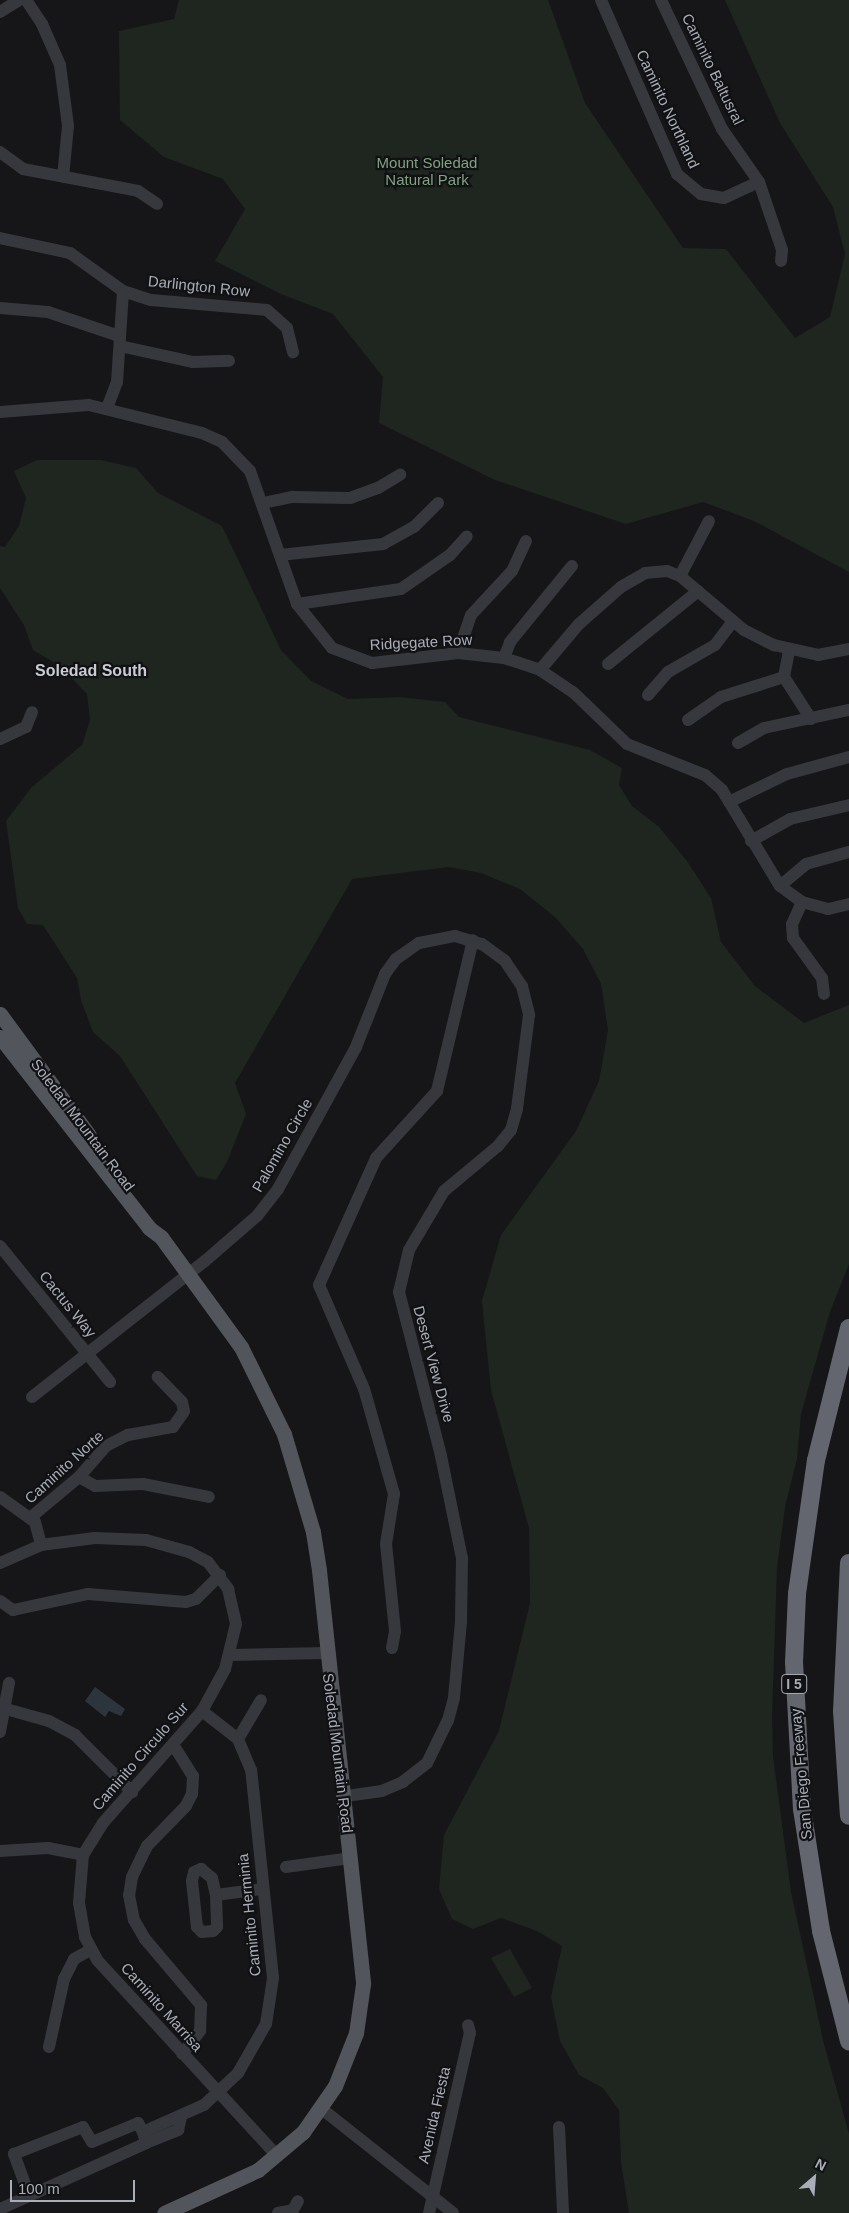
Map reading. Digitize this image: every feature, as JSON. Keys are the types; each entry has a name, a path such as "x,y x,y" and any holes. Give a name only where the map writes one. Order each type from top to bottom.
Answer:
{"highway":[{"name":"San Diego Freeway","path":"849,1328 816,1460 797,1594 794,1662 803,1818 821,1931 849,2041"},
{"path":"849,1563 842,1711 849,1816"}],"main road":[{"name":"Soledad Mountain Road","path":"0,1014 158,1224 161,1237"},
{"name":"Soledad Mountain Road","path":"0,1037 149,1228 161,1237 189,1273 241,1347 284,1434 313,1532 325,1653 345,1796 363,1984 356,2033 322,2109 277,2156 230,2185 164,2213"}],"street":[{"path":"0,12 19,0"},
{"path":"26,0 42,24 60,65 68,126 63,177"},
{"name":"Caminito Northland","path":"601,0 677,174 696,192 724,198 759,182"},
{"name":"Caminito Baltusral","path":"661,0 722,129 759,182 782,250 781,261"},
{"path":"0,152 23,169 138,191 157,204"},
{"name":"Darlington Row","path":"0,238 70,253 123,290 151,300 267,310 287,328 293,352"},
{"path":"107,408 117,382 123,290"},
{"path":"0,308 48,312 120,341 193,362 229,361"},
{"name":"Ridgegate Row","path":"0,412 89,405 107,408 222,442 250,471 263,503 297,604 321,639 358,660 372,663 458,653 504,658 540,670 573,692 627,744 689,766 705,775 729,802 780,886 802,902 828,909 849,904"},
{"path":"263,503 277,498 350,498 378,488 400,475"},
{"path":"280,555 383,544 414,527 438,503"},
{"path":"680,576 709,521"},
{"path":"297,604 401,589 450,555 467,536"},
{"path":"458,653 470,616 512,571 526,541"},
{"path":"504,658 510,642 572,566"},
{"path":"540,670 579,624 621,587 645,573 667,571 680,576 733,622 789,651 818,655 849,649"},
{"path":"608,664 698,590"},
{"path":"648,694 668,672 715,645 733,622"},
{"path":"789,651 784,677 811,719"},
{"path":"688,720 721,697 784,677"},
{"path":"738,743 764,728 849,710"},
{"path":"0,739 26,727 32,712"},
{"path":"729,802 787,774 849,757"},
{"path":"751,841 790,819 849,804"},
{"path":"780,886 806,864 849,852"},
{"path":"802,902 792,924 793,938 822,978 824,994"},
{"name":"Palomino Circle","path":"32,1397 189,1273 257,1216 278,1189 356,1047 390,966 403,953 427,940 455,936 473,940"},
{"path":"392,1648 395,1631 386,1544 394,1494 364,1389 319,1285 376,1158 437,1091 473,940"},
{"name":"Desert View Drive","path":"345,1796 389,1788 427,1763 448,1720 454,1698 461,1622 462,1558 441,1456 399,1292 409,1250 444,1191 498,1146 510,1130 517,1109 529,1015 526,995 506,961 473,940"},
{"name":"Cactus Way","path":"0,1246 110,1382"},
{"name":"Caminito Norte","path":"30,1518 79,1477 106,1446 128,1435 163,1430 179,1420 182,1402 158,1377"},
{"path":"79,1477 95,1486 144,1484 209,1497"},
{"path":"0,1497 30,1518 42,1545"},
{"path":"0,1563 42,1545 95,1538 146,1540 189,1552 208,1562 220,1575 196,1599 186,1602 88,1594 13,1610 0,1601"},
{"name":"Caminito Circulo Sur","path":"83,1856 107,1816 174,1746 202,1711 229,1655 235,1612 220,1575"},
{"path":"229,1655 325,1653"},
{"path":"0,1725 6,1709 9,1683"},
{"path":"238,1740 261,1700"},
{"path":"6,1709 49,1721 75,1735 132,1792"},
{"name":"Caminito Herminia","path":"144,2137 178,2130 181,2117 217,2094 252,2054 270,2011 273,1978 262,1890 251,1770 238,1740 202,1711"},
{"path":"174,1746 192,1776 192,1794 186,1806 147,1846 132,1877 129,1895 134,1920 145,1939 201,2005 200,2031 182,2054"},
{"path":"0,1851 48,1848 83,1856"},
{"name":"Caminito Marrisa","path":"83,1856 79,1903 90,1950 217,2094 277,2156"},
{"path":"286,1866 351,1858"},
{"path":"216,1895 262,1890"},
{"path":"49,2047 64,1979 74,1959 90,1950"},
{"name":"Avenida Fiesta","path":"428,2213 470,2033 468,2025"},
{"path":"322,2109 453,2213"},
{"path":"0,2211 144,2137 138,2123 92,2142 82,2127 14,2154 29,2195"},
{"path":"559,2127 563,2213"},
{"path":"278,2213 293,2210 298,2201"}],"green space":[{"name":"Mount Soledad Natural Park","path":"179,0 548,0 585,103 683,248 726,249 795,338 830,317 845,254 833,207 780,123 725,0 849,0 849,572 754,521 703,502 626,524 495,480 379,423 383,377 333,314 281,294 215,261 245,209 223,179 164,157 120,120 119,31 174,19"},
{"path":"37,460 101,460 136,468 158,493 222,526 281,650 311,681 348,699 399,697 445,702 459,717 590,750 622,768 619,785 632,806 659,827 687,861 711,898 721,942 755,986 804,1023 849,1005 849,1264 830,1312 801,1414 797,1459 785,1507 777,1568 772,1716 773,1756 791,1892 824,2044 849,2134 849,2213 629,2213 621,2162 619,2110 603,2088 579,2075 560,2041 551,1997 562,1946 537,1931 501,1918 473,1929 452,1919 439,1889 444,1835 499,1731 530,1603 529,1528 491,1390 482,1301 501,1235 576,1131 599,1081 608,1030 601,984 583,949 555,917 520,889 481,873 449,867 352,879 235,1083 246,1114 227,1162 216,1180 197,1176 120,1056 93,1032 81,1000 77,978 43,925 27,924 18,908 6,821 31,788 82,745 90,720 87,694 60,666 33,650 24,625 0,588 0,546 5,547 19,526 26,498 14,471"},
{"path":"510,1949 532,1988 514,1997 491,1958"}],"shaded area":[{"path":"95,1687 125,1709 121,1716 109,1711 105,1717 85,1701"}],"district":[{"name":"Soledad South","path":"91,671"}]}
